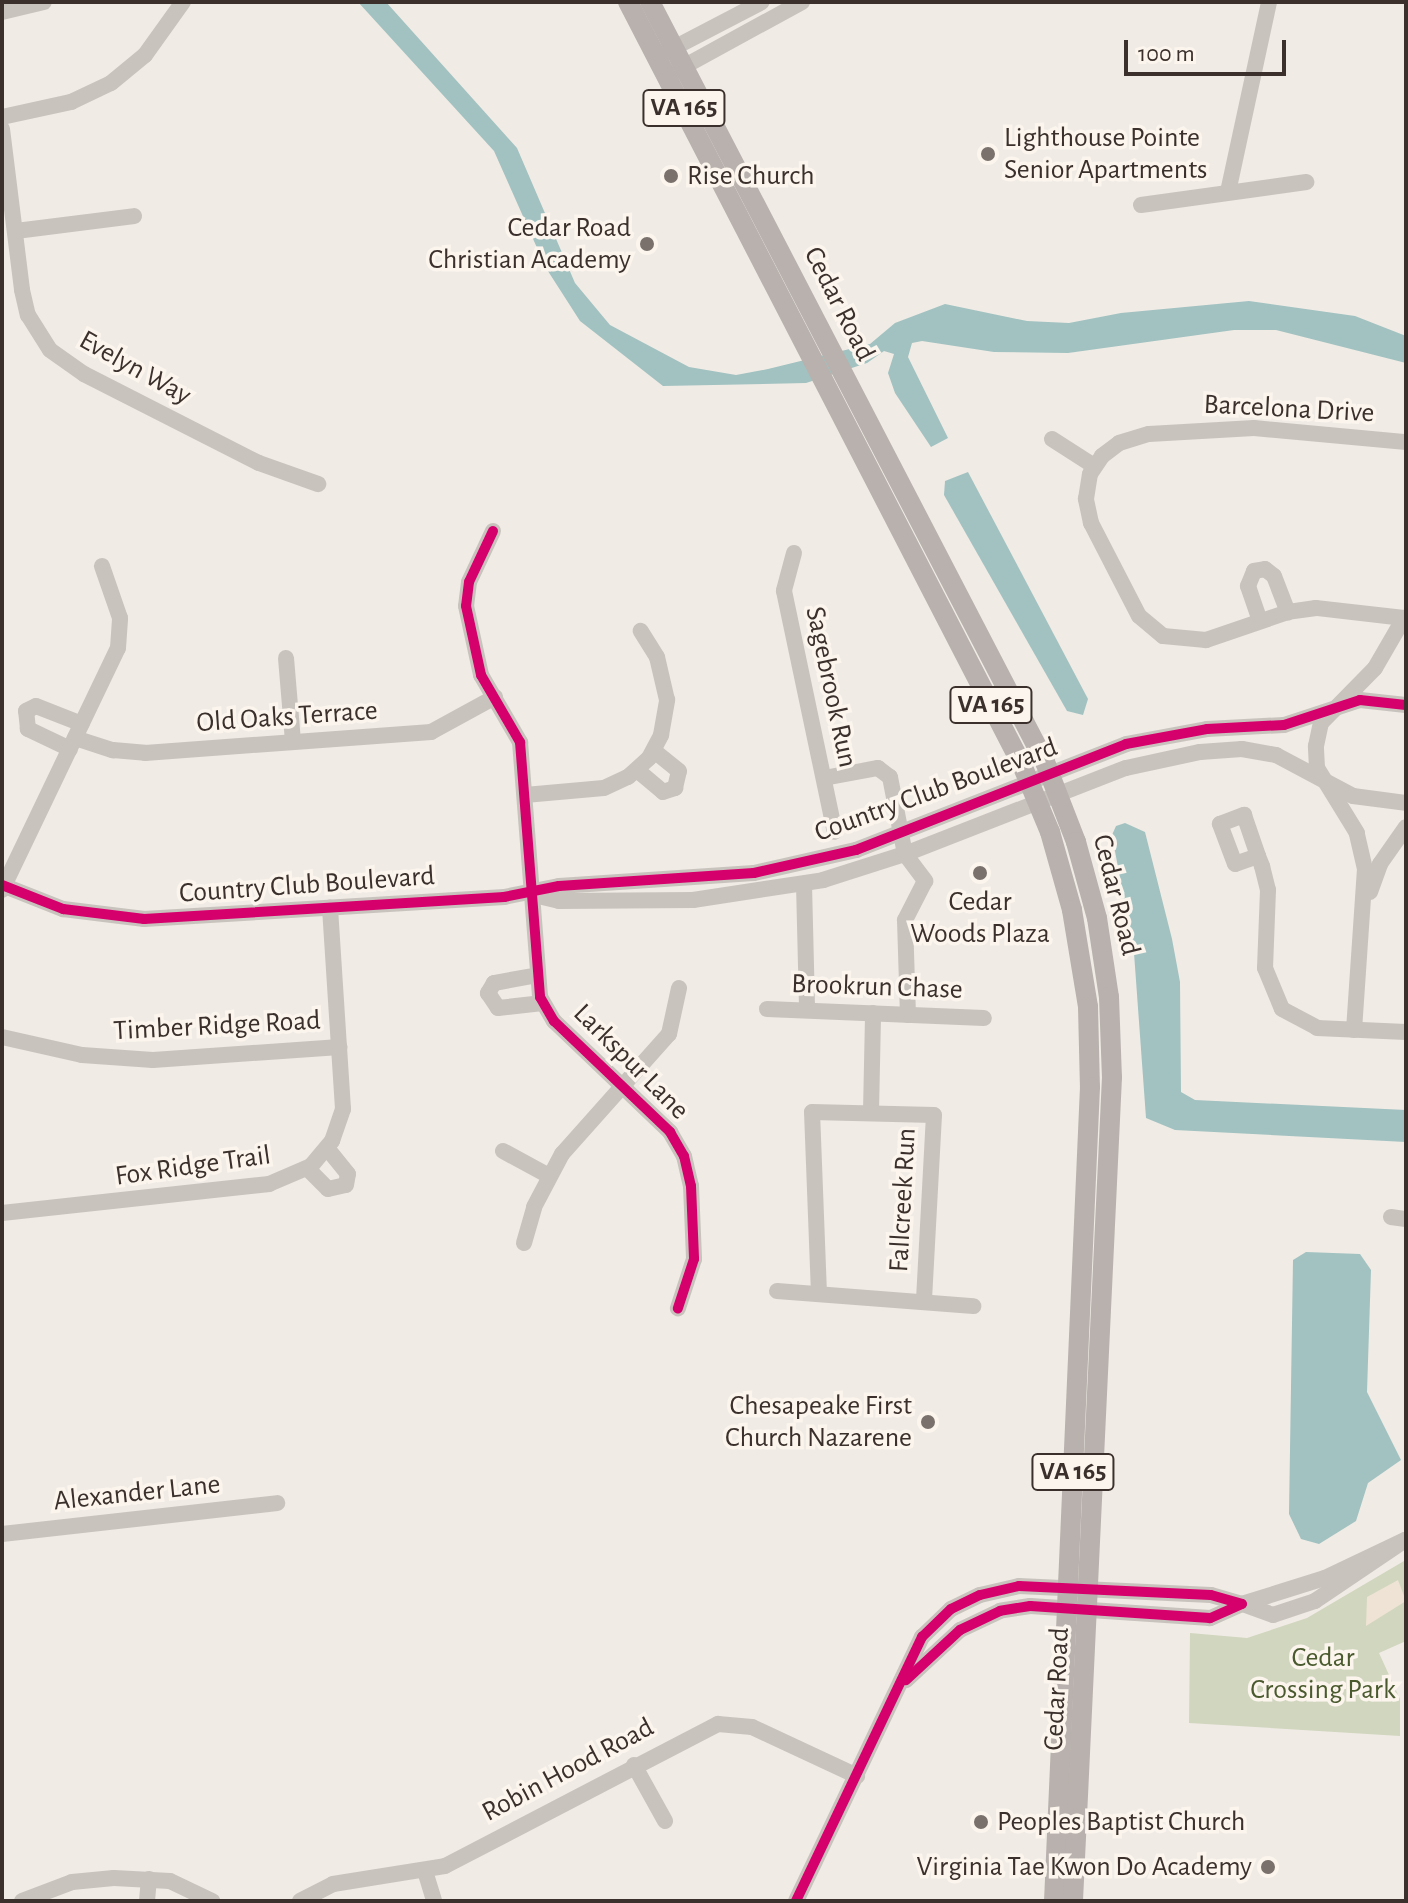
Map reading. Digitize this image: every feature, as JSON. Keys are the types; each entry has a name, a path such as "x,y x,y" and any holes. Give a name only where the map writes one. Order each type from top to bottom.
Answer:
{"main road":[{"name":"Cedar Road","path":"628,2 665,52 828,343 1050,774 1097,918 1112,1036 1090,1601 1073,1901"},
{"name":"Cedar Road","path":"650,2 665,52"},
{"name":"Cedar Road","path":"675,71 802,342 1038,802 1077,929 1090,1048 1054,1901"}],"street":[{"path":"2,12 44,2"},
{"path":"2,117 71,102 111,83 145,55 183,2"},
{"path":"665,52 762,2"},
{"path":"675,71 802,2"},
{"path":"1228,192 1269,2"},
{"name":"Evelyn Way","path":"2,129 28,315 50,350 84,374 259,463 318,484"},
{"path":"1141,205 1306,182"},
{"path":"16,231 134,216"},
{"name":"Barcelona Drive","path":"1094,466 1113,447 1132,438 1212,429 1406,442"},
{"path":"1052,439 1094,466 1087,511 1146,624 1163,636 1190,642 1288,612 1332,608 1405,611"},
{"name":"Larkspur Lane","path":"493,531 466,600 477,659 520,742 538,975 543,1003 554,1021 670,1132 690,1173 694,1259 678,1308"},
{"name":"Sagebrook Run","path":"794,553 784,591 835,832"},
{"path":"3,887 76,737 121,634 102,566"},
{"path":"1260,621 1248,586 1254,571 1265,569 1274,576 1288,612"},
{"path":"1405,611 1406,637"},
{"path":"1354,1030 1366,905 1357,833 1323,781 1316,746 1321,723 1330,709 1375,668 1405,611"},
{"path":"525,795 604,788 637,770 654,751 667,700 657,657 641,631"},
{"path":"286,658 293,742"},
{"name":"Old Oaks Terrace","path":"76,737 137,753 431,732 495,697"},
{"name":"Country Club Boulevard","path":"533,895 559,901 693,900 804,884 904,843 1050,774 1153,737 1284,725 1360,700 1406,705"},
{"name":"Country Club Boulevard","path":"3,887 63,909 126,919 533,895 559,886 763,871 904,843 1038,802 1151,761 1242,749 1289,760 1353,796 1406,803"},
{"path":"637,770 663,792 675,788 679,771 654,751"},
{"path":"824,778 870,768 885,772 913,871 925,881 905,920 908,1015"},
{"path":"1366,905 1380,864 1406,827"},
{"path":"1258,856 1268,890 1265,968 1274,999 1306,1025 1406,1032"},
{"path":"804,884 807,1010"},
{"name":"Fox Ridge Trail","path":"2,1213 269,1184 308,1169 327,1148 343,1109 330,907"},
{"path":"538,975 494,983 488,993 498,1008 543,1003"},
{"path":"524,1243 549,1176 581,1130 669,1034 679,988"},
{"name":"Brookrun Chase","path":"767,1009 984,1018"},
{"name":"Fallcreek Run","path":"871,1112 873,1013"},
{"name":"Timber Ridge Road","path":"2,1037 82,1055 137,1059 340,1047"},
{"name":"Fallcreek Run","path":"819,1294 812,1112 934,1115 924,1302"},
{"path":"308,1169 328,1189 346,1185 348,1174 327,1148"},
{"path":"503,1151 549,1176"},
{"name":"Fallcreek Run","path":"777,1291 973,1306"},
{"name":"Alexander Lane","path":"2,1534 277,1503"},
{"path":"796,1901 906,1680 928,1628 967,1600 1019,1586 1067,1599 1210,1618 1242,1604 1273,1615 1315,1601 1406,1541"},
{"name":"Robin Hood Road","path":"300,1901 333,1884 445,1866 707,1727 736,1723 857,1776"},
{"path":"634,1765 665,1821"},
{"path":"425,1871 434,1901"},
{"path":"147,1901 149,1879"},
{"path":"22,1901 72,1882 149,1879 188,1887 212,1901"}],"green space":[{"name":"Cedar Crossing Park","path":"1404,1561 1406,1641 1379,1653 1400,1699 1400,1736 1189,1723 1190,1633 1247,1638 1307,1618"}],"shaded area":[{"path":"1398,1580 1406,1601 1366,1626 1367,1597"}],"water":[{"path":"358,2 386,2 517,148 575,283 610,325 689,367 736,375 870,344 895,323 945,304 1027,321 1069,323 1121,313 1249,301 1355,316 1406,336 1406,363 1276,330 1234,330 1068,353 994,352 922,341 912,343 908,357 948,438 931,447 895,393 888,373 894,354 884,351 867,363 806,383 663,386 580,321 546,268 494,151"},
{"path":"968,472 1088,699 1083,715 1067,711 944,495 945,481"},
{"path":"1125,823 1145,832 1172,939 1180,982 1181,1092 1195,1100 1406,1110 1406,1142 1175,1130 1146,1118 1134,953 1112,835 1116,826"},
{"path":"1306,1252 1360,1254 1371,1270 1367,1392 1401,1460 1368,1483 1356,1521 1319,1544 1301,1539 1289,1514 1293,1260"}],"cycle path":[{"path":"493,531 469,582 466,606 481,675 520,742 540,997 554,1021 670,1132 684,1156 691,1186 694,1259 678,1308"},
{"path":"2,885 63,909 144,919 504,897 559,886 754,873 856,850 1126,744 1207,729 1284,725 1360,700 1406,705"},
{"path":"796,1901 922,1637 951,1609 980,1595 1019,1586 1211,1595 1242,1604 1210,1618 1030,1606 1000,1611 960,1630 906,1680"}],"place":[{"name":"Lighthouse Pointe Senior Apartments","path":"988,154"},
{"name":"Rise Church","path":"671,176"},
{"name":"Cedar Road Christian Academy","path":"647,244"},
{"name":"Cedar Woods Plaza","path":"980,873"},
{"name":"Chesapeake First Church Nazarene","path":"928,1422"},
{"name":"Peoples Baptist Church","path":"981,1822"},
{"name":"Virginia Tae Kwon Do Academy","path":"1268,1867"}]}
